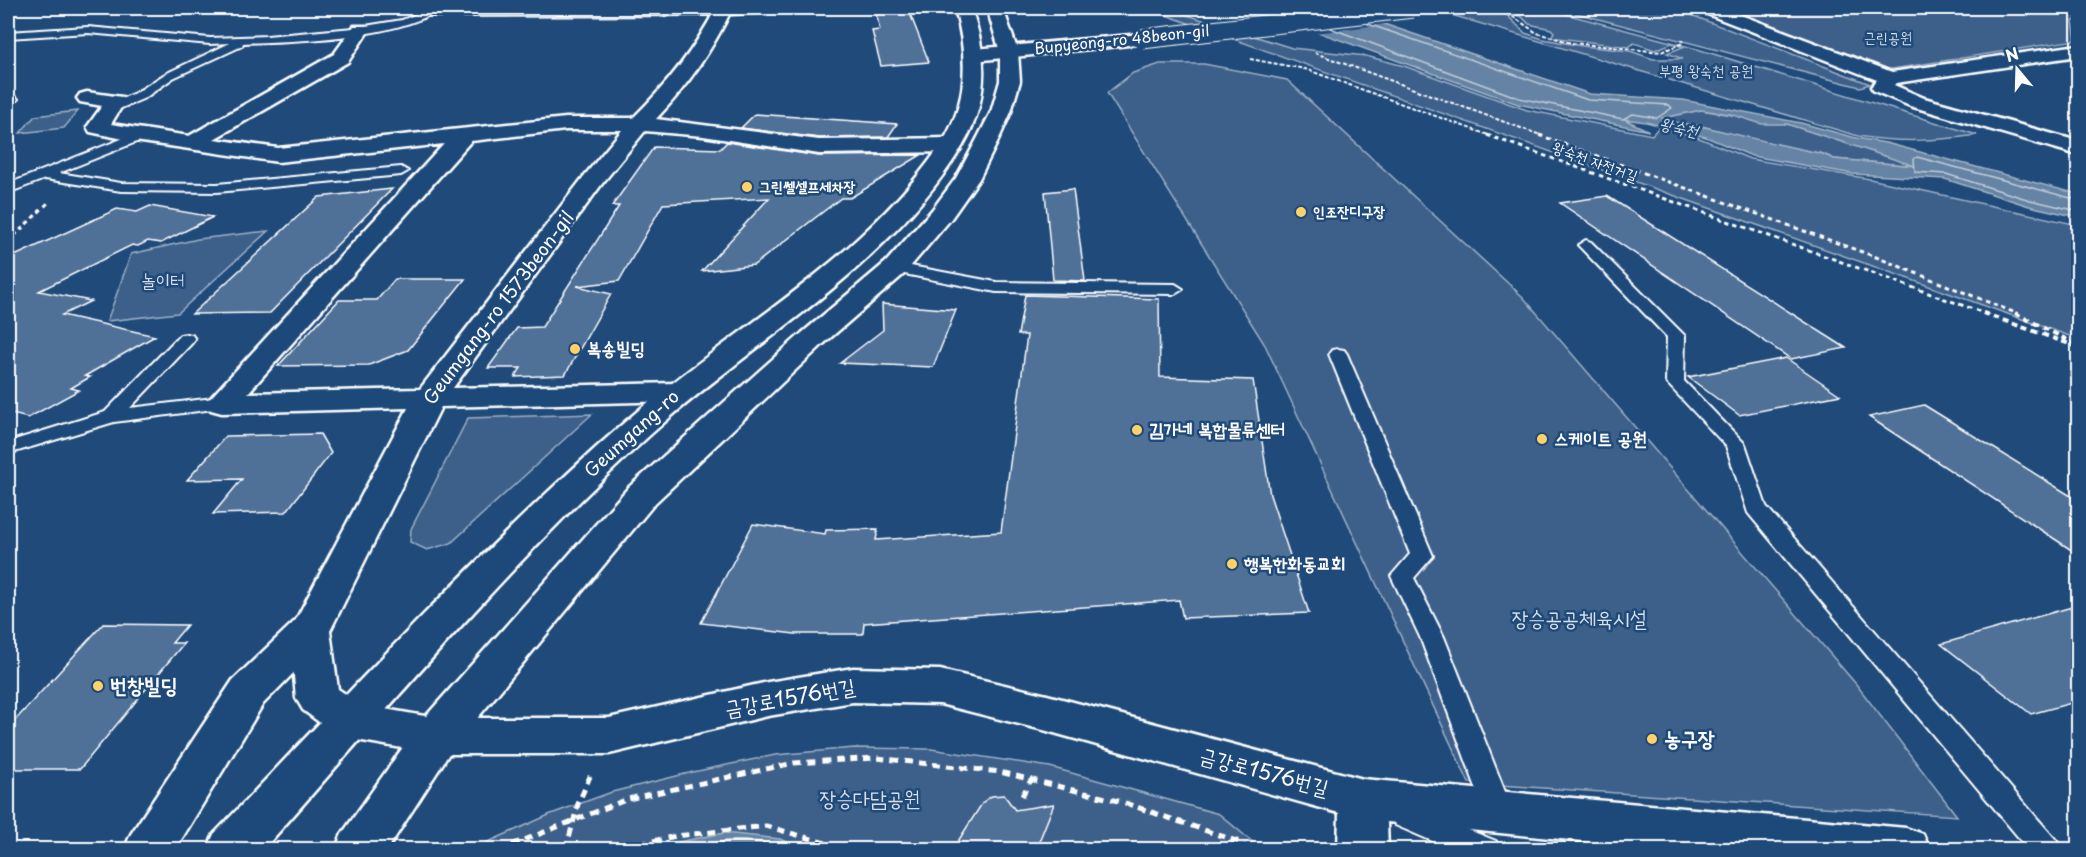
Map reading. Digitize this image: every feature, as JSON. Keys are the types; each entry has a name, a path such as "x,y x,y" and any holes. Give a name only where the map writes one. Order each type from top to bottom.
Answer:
{"street":[{"name":"Geumgang-ro","path":"231,849 516,546 596,466 677,392 818,288 886,230 952,145 970,107 976,79 972,35 963,8"},
{"path":"359,849 436,736 642,495 812,339 895,268 940,216 967,179 986,143 1001,112 1010,81 1010,52 995,8"},
{"name":"Bupyeong-ro 48beon-gil","path":"974,55 1142,39 1413,8"},
{"path":"1708,8 1890,78 2079,50"},
{"name":"Geumgang-ro 1573beon-gil","path":"148,849 248,692 310,631 430,397 578,203 593,180 639,124 669,94 715,27 722,10"},
{"path":"192,143 274,98 340,58 360,30"},
{"path":"1890,78 1881,87 1917,102 2079,148"},
{"path":"87,98 115,101 98,128 139,136 278,155 566,124 639,124 819,147 952,145"},
{"path":"222,403 465,134"},
{"path":"222,403 677,392"},
{"path":"310,631 318,698 351,721"},
{"name":"금강로1576번길","path":"351,721 436,736 609,736 768,699 853,685 940,687 1047,713 1363,799 1493,831 1906,849"},
{"path":"1363,799 1363,849"}],"lane":[{"path":"8,35 87,30 210,41 246,40 360,30 404,23 426,13 802,8"},
{"path":"110,109 141,95 169,76 246,40"},
{"path":"8,189 139,136"},
{"path":"46,175 121,186 217,188 402,171"},
{"path":"1586,245 1676,336 1675,382 1735,444 1756,508 2047,849"},
{"path":"895,268 996,287 1175,289"},
{"path":"112,416 186,339"},
{"path":"1338,354 1422,556 1402,576 1432,637 1493,831"},
{"path":"8,448 112,416 222,403"}],"path":[{"path":"1101,8 1122,16"},
{"path":"1490,8 1512,16 1537,33 1572,43 1661,52 1683,43 1682,40"},
{"path":"1311,51 1876,257 2028,318 2079,346"},
{"name":"왕숙천 자전거길","path":"1244,58 1305,69 2079,346"},
{"path":"8,242 74,179"},
{"path":"566,849 572,821 609,736"},
{"path":"500,849 628,799 794,763 877,758 1000,772 1122,802 1239,842 1248,849"},
{"path":"1022,796 1031,780"},
{"path":"612,849 676,836 766,826 850,849"}],"green space":[{"path":"1146,8 1165,8 1292,48 1366,56 1404,66 1527,110 1652,135 1658,128 1692,135 1750,159 1870,179 2078,225 2078,339"},
{"name":"부평 왕숙천 공원","path":"1428,8 1482,8 1507,15 1525,33 1543,39 1630,51 1653,59 1683,59 1667,53 1683,47 1672,43 1655,50 1634,43 1629,47 1551,37 1554,32 1551,29 1529,24 1522,17 1496,8 1543,8 1697,49 1977,135 1918,140 1888,140 1858,136"},
{"path":"1556,8 1673,8 1870,84 1860,87"},
{"name":"근린공원","path":"1725,8 2078,8 2078,20 2073,21 2076,40 1886,70"},
{"name":"장승공공체육시설","path":"1160,64 1204,64 1287,80 1523,297 1856,684 1957,816 1469,783 1265,345 1107,93 1133,73"},
{"path":"1701,110 1787,124 1918,166 1834,159 1823,154 1702,126 1671,123 1661,118"},
{"path":"78,111 64,128 20,133 35,116"},
{"name":"놀이터","path":"268,231 178,313 107,321 131,254 198,239"},
{"path":"592,414 451,543 427,550 410,542 411,529 468,418"},
{"name":"장승다담공원","path":"854,748 931,749 1050,767 1219,814 1261,849 478,850 486,843 551,814 612,792 775,755"}],"water":[{"name":"왕숙천","path":"1251,8 1337,8 1590,94 1683,100 1801,123 1856,138 1886,143 2078,194 2078,217 2029,206 1945,179 1853,174 1752,156 1706,137 1646,122 1624,119 1649,131 1518,104","holes":["1701,110 1730,114 1762,124 1787,124 1915,166 1834,159 1823,154 1662,118"]},
{"path":"724,833 780,839 801,849 643,849"}],"pier":[{"path":"1300,8 1347,8 1393,23 1316,33 1257,12"}],"building":[{"path":"909,11 929,62 881,66 872,31 880,30 876,13"},
{"path":"755,114 897,124 888,137 819,138 741,128"},
{"path":"727,142 819,156 921,155 850,198 841,198 754,265 702,271 769,198 663,204 619,281 577,286 611,294 565,375 515,377 521,368 488,368 517,328 542,327 619,206 612,206 654,147 720,149"},
{"path":"392,189 270,313 192,314 319,197"},
{"path":"1073,189 1085,281 1053,280 1045,192"},
{"path":"1607,196 1846,348 1791,359 1560,203"},
{"path":"150,206 213,217 161,243 148,241 138,246 132,245 39,291 91,301 62,315 155,336 85,376 90,377 71,388 79,390 28,418 8,413 8,259 117,209 137,212"},
{"path":"395,279 465,279 408,350 369,365 278,366 339,300 377,300"},
{"path":"1025,295 1159,299 1160,377 1253,380 1270,495 1309,613 1183,618 1179,600 864,623 863,634 795,634 701,623 753,524 825,534 826,530 878,529 876,540 1001,532 1027,335 1018,335"},
{"path":"882,304 956,310 933,367 840,363 883,330"},
{"path":"1786,358 1840,395 1739,415 1688,377"},
{"path":"1924,405 2079,501 2079,555 1869,417"},
{"path":"320,434 331,453 286,512 213,514 242,479 187,480 226,436"},
{"path":"2079,605 2079,701 2031,714 1941,644"},
{"name":"번창빌딩","path":"103,624 187,625 172,643 184,643 80,769 8,769 8,728"},
{"path":"1004,795 1015,810 1054,804 1036,849 953,849 983,802 992,796"}],"place":[{"name":"그린쎌셀프세차장","path":"747,187"},
{"name":"인조잔디구장","path":"1301,212"},
{"name":"복송빌딩","path":"575,349"},
{"name":"김가네 복합물류센터","path":"1137,430"},
{"name":"스케이트 공원","path":"1542,439"},
{"name":"행복한화동교회","path":"1232,564"},
{"name":"번창빌딩","path":"98,686"},
{"name":"농구장","path":"1652,739"}]}
